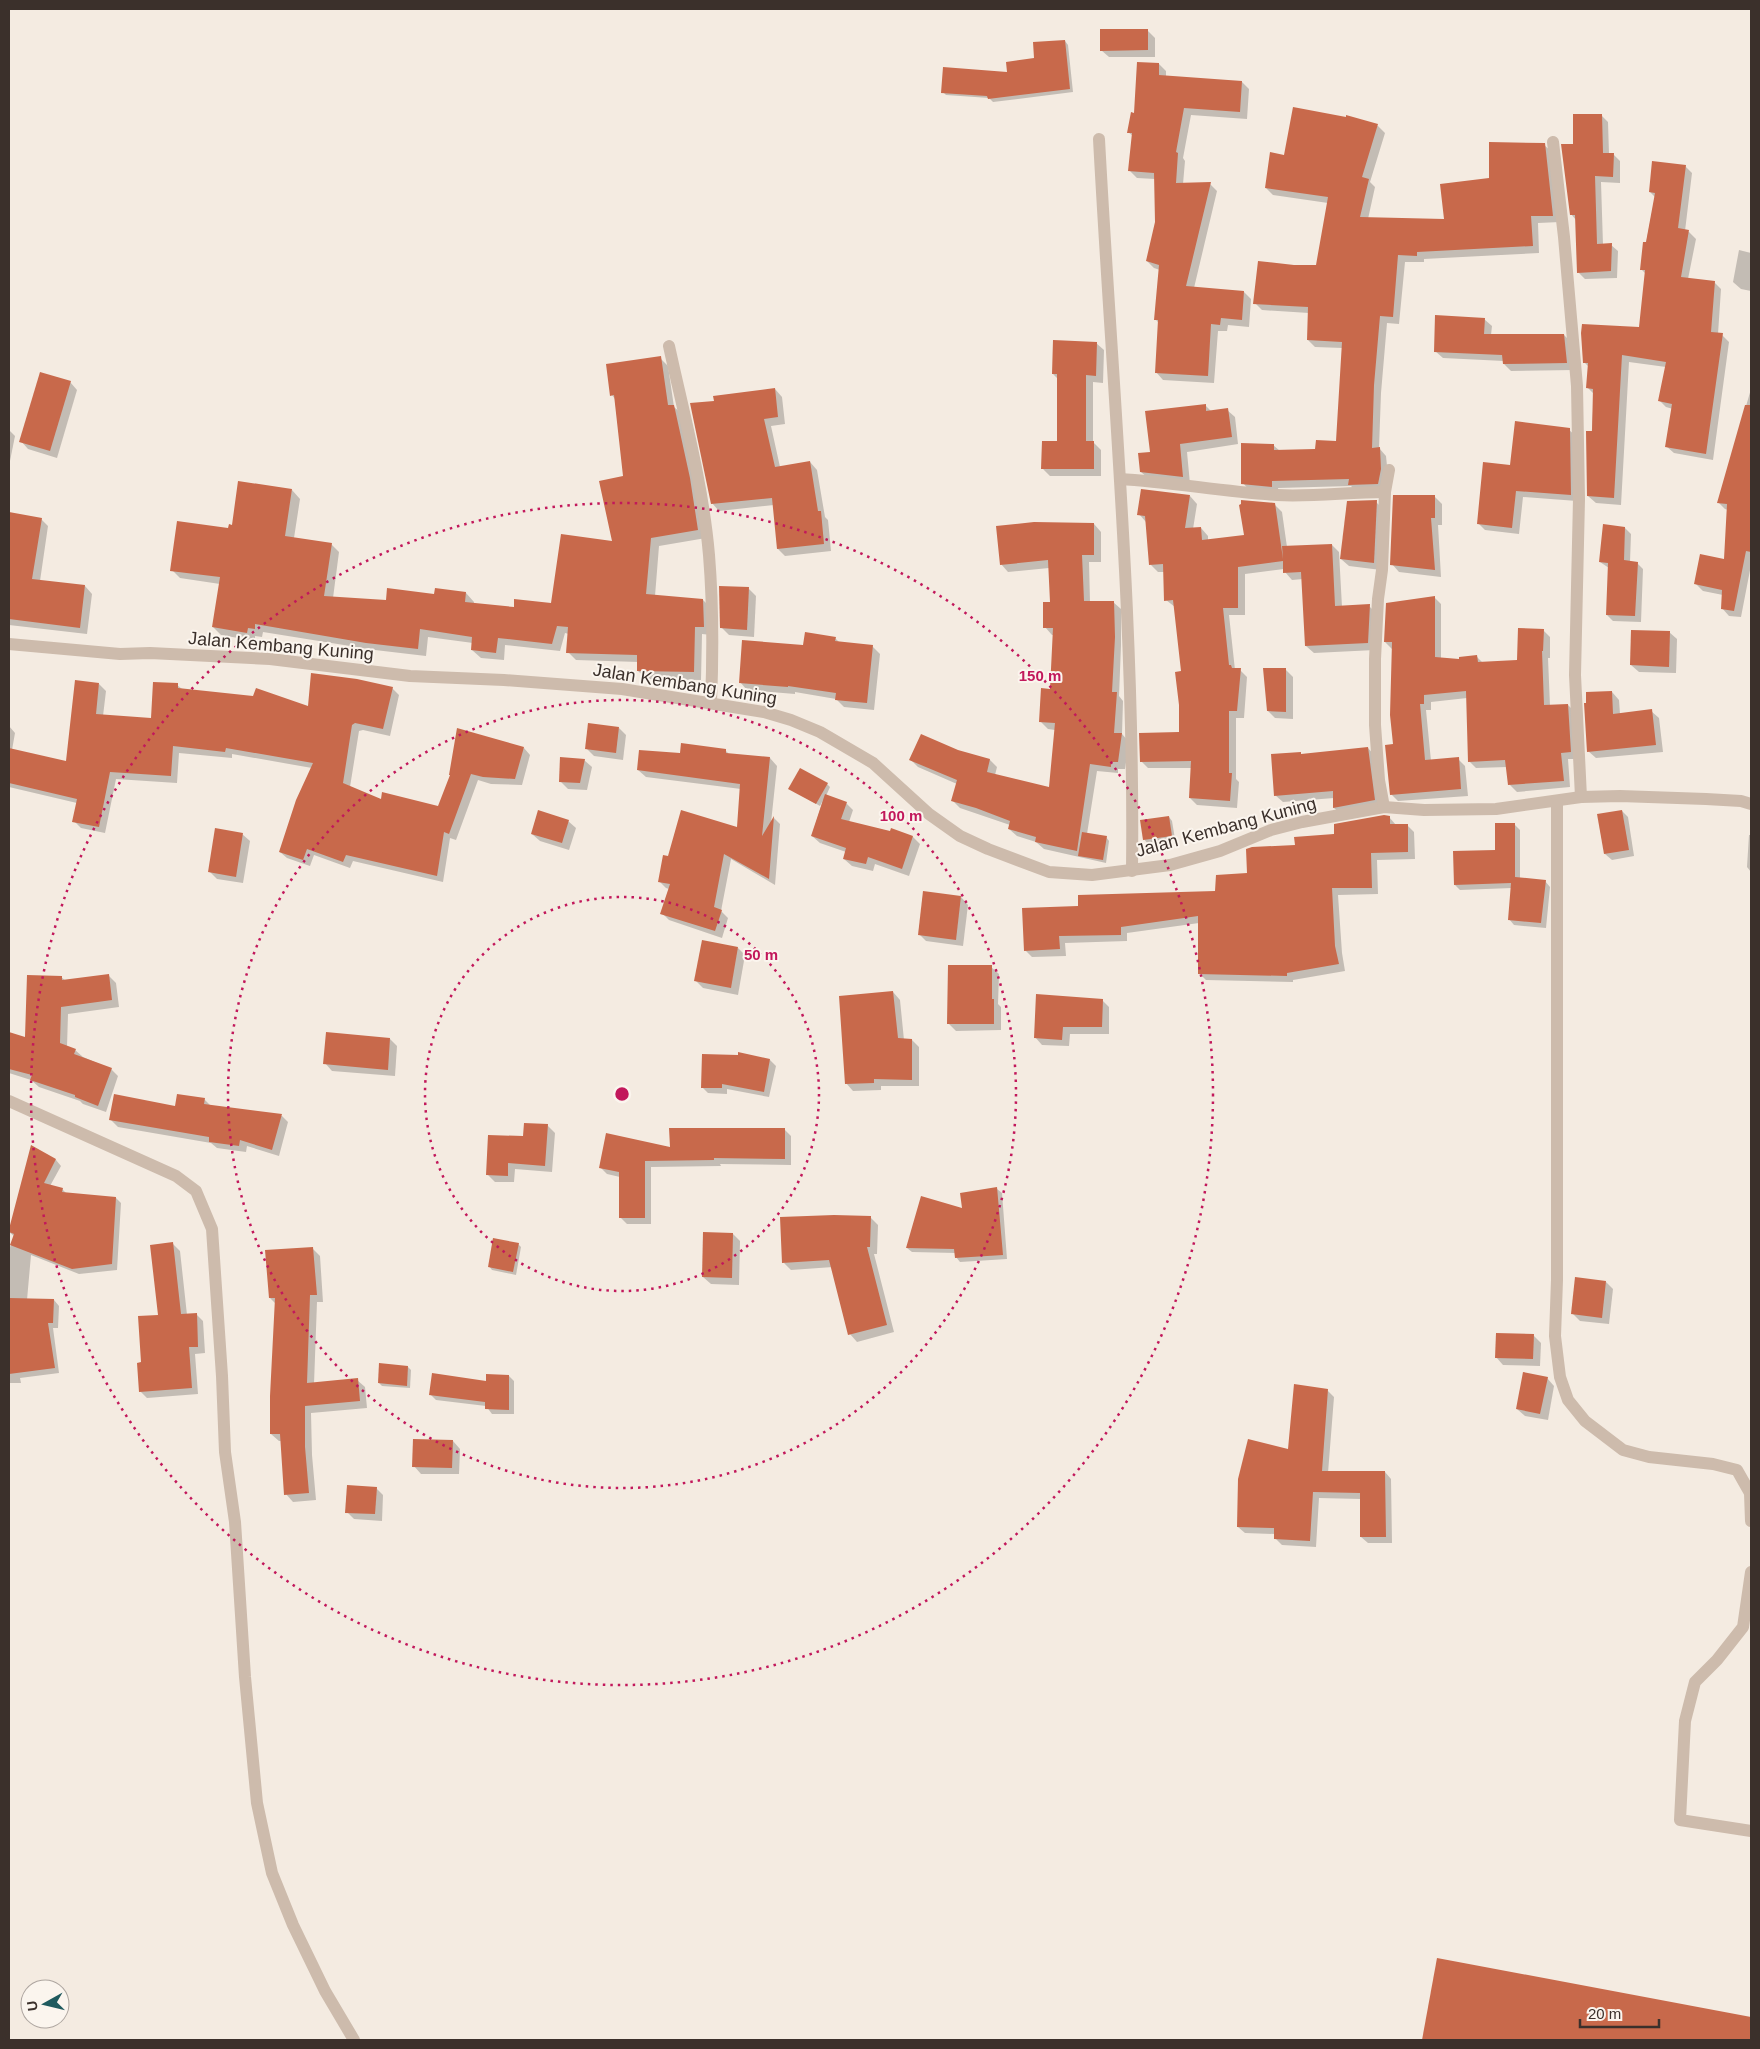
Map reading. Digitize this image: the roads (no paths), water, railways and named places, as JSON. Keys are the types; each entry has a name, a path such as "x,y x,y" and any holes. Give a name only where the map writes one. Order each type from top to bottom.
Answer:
{"street":[{"path":"1099,140 1120,479 1130,679 1133,771 1132,872"},
{"path":"1553,142 1564,236 1577,386 1579,499 1575,675 1581,797"},
{"path":"669,346 698,476 709,554 714,642 711,703"},
{"path":"1384,807 1379,780 1375,716 1378,599 1382,570 1385,492 1389,470"},
{"path":"1120,479 1159,481 1238,492 1286,496 1313,497 1352,492 1385,492"},
{"name":"Jalan Kembang Kuning","path":"9,644 120,654 150,653 270,659 410,676 504,680 622,689 764,712 820,732 873,763 929,814 960,836 988,849 1050,872 1092,875 1132,872 1170,865 1220,851 1271,830 1302,822 1384,807 1424,810 1496,809 1581,797 1706,799 1741,801 1751,804"},
{"path":"1557,801 1557,1280 1555,1336 1560,1377 1568,1400 1585,1422 1623,1450 1649,1457 1714,1464 1737,1470 1750,1492 1751,1521"},
{"path":"9,1101 176,1176 196,1191 205,1208 212,1229 215,1255 225,1452 235,1522 245,1677 257,1803 272,1873 293,1925 325,1991 354,2040"},
{"path":"1751,1572 1743,1627 1717,1660 1695,1682 1685,1721 1680,1820 1751,1831"}]}
